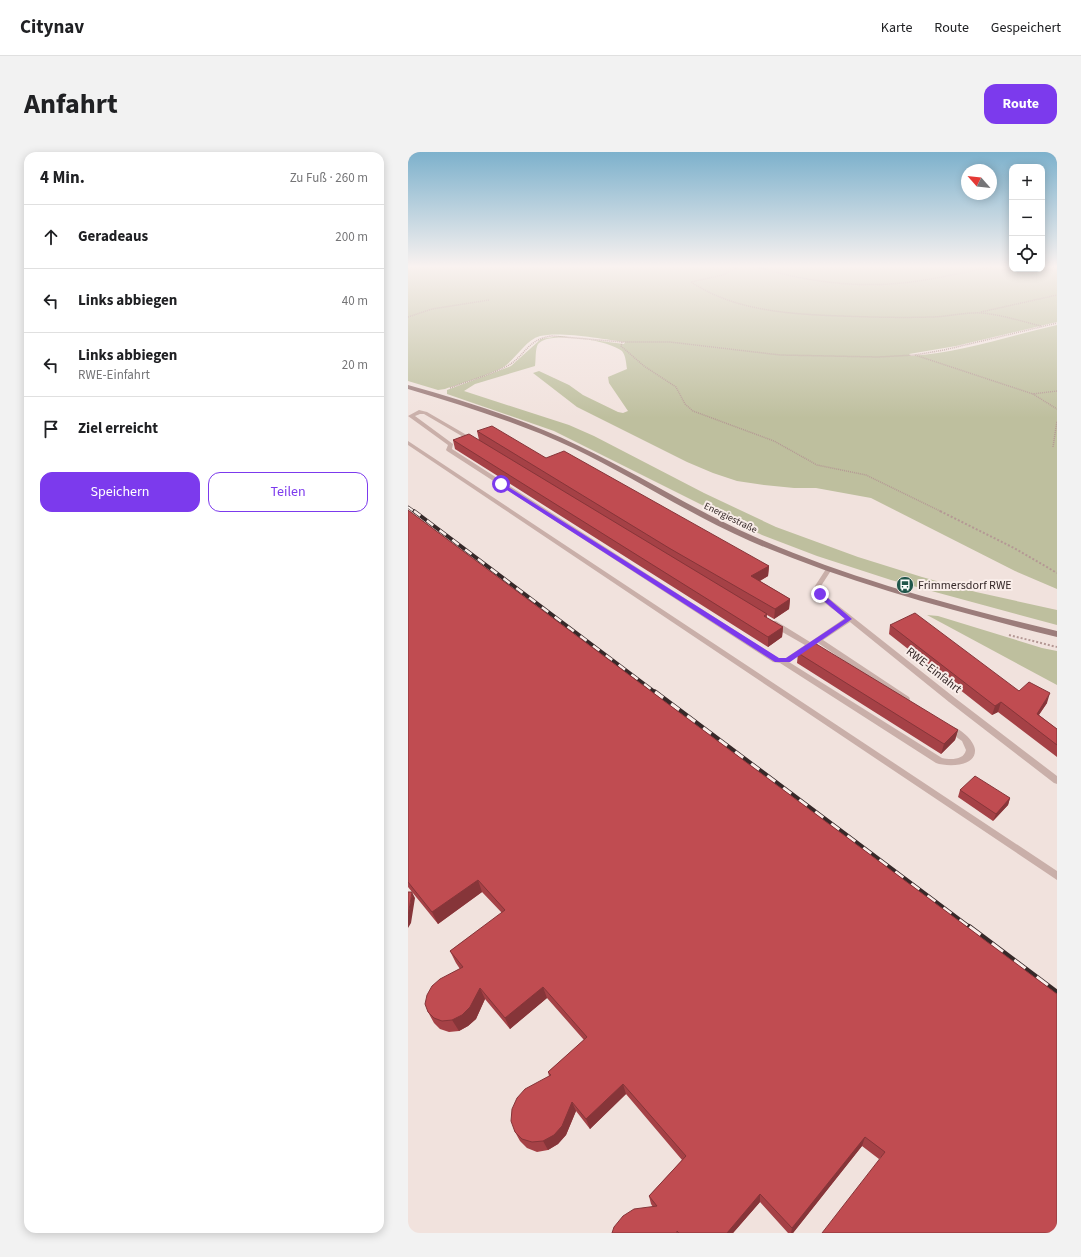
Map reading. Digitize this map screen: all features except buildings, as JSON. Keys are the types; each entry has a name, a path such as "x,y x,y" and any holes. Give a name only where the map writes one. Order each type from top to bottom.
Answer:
{"main road":[{"name":"Energiestraße","path":"408,387 501,416 546,434 586,453 725,526 780,550 829,568 921,598 1057,634"}],"lane":[{"path":"477,443 425,413 420,412 411,416 451,445 449,450 776,660 788,660 849,619"},
{"path":"408,443 1057,876"},
{"name":"RWE-Einfahrt","path":"829,568 819,584 819,591 822,597 1057,781"},
{"path":"770,621 810,645"},
{"path":"818,640 916,706"},
{"path":"782,661 939,761 948,764 960,762 970,752 970,746 964,739 942,723"}],"path":[{"path":"874,317 913,317"},
{"path":"1010,317 1042,327"},
{"path":"433,394 506,367 534,341 542,337 566,336 622,342 670,342 757,353 794,356 844,357 915,355 955,348 1057,323"},
{"path":"622,342 622,346 635,359 651,372 677,387 682,402 693,411 774,441 817,465 866,475 1014,548 1057,573"},
{"path":"915,355 1033,394 1042,401 1057,408"},
{"path":"1033,394 1057,391"},
{"path":"1053,447 1057,437 1057,421"}],"green space":[{"path":"408,317 1057,317 1057,322 956,346 909,354 911,356 966,348 1057,325 1057,589 1015,571 871,498 816,488 794,488 737,481 713,473 687,462 577,407 533,373 539,371 569,385 583,395 623,413 628,411 609,383 608,377 627,369 626,360 623,353 615,347 605,343 587,339 624,344 625,342 594,337 558,334 540,336 530,341 505,366 492,373 438,390 408,381"},
{"path":"560,336 574,338 566,337 544,340 537,346 535,366 475,384 464,391 569,425 594,436 704,493 776,527 858,557 922,577 976,592 1057,610 1057,625 891,580 817,556 762,535 554,431 447,394 447,390 511,366 541,339"},
{"path":"927,615 938,616 1042,648 1057,651 1057,685"}],"railway":[{"path":"408,507 415,512"},
{"path":"414,511 656,693"},
{"path":"655,692 970,928"},
{"path":"969,927 1057,993"}],"place":[{"name":"Frimmersdorf RWE","path":"905,585"}],"route":[{"path":"501,484 778,661 788,660 849,619 820,594"}]}
